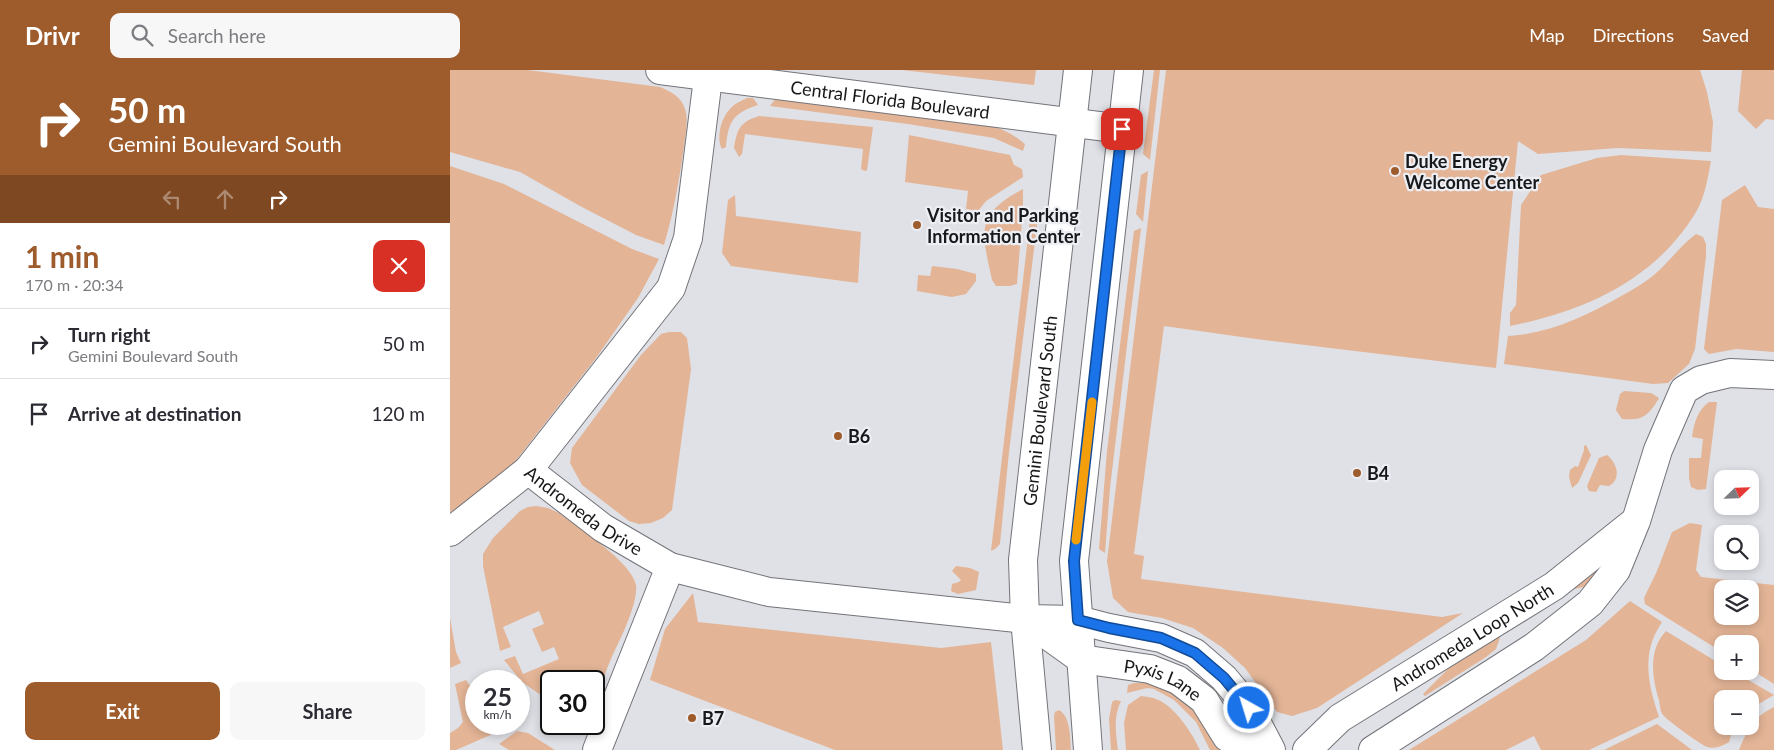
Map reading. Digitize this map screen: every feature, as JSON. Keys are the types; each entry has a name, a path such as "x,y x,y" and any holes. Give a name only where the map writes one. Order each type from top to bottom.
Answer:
{"street":[{"name":"Central Florida Boulevard","path":"660,70 708,73 1122,129"},
{"name":"Gemini Boulevard South","path":"1037,750 1025,619 1023,560 1078,70"},
{"path":"1088,750 1074,561 1129,70"},
{"name":"Andromeda Drive","path":"708,73 688,238 671,288 528,470 603,528 670,567 770,592 1025,619"},
{"name":"Andromeda Loop North","path":"1373,750 1534,647 1590,603 1616,570 1636,521 1658,450 1684,390 1701,380 1730,373 1774,375"},
{"path":"450,532 528,470"},
{"name":"Andromeda Loop North","path":"1307,750 1340,718 1554,586 1636,521"},
{"path":"597,750 670,567"},
{"path":"1025,619 1082,659"},
{"name":"Pyxis Lane","path":"1025,619 1078,620 1161,638 1195,653 1224,678 1249,708 1271,750"},
{"name":"Pyxis Lane","path":"1082,659 1150,669 1178,680 1204,700 1227,737 1247,750"}],"shaded area":[{"path":"450,70 528,70 660,87 675,95 681,101 687,118 676,196 664,245 636,235 520,172 450,152"},
{"path":"902,70 1036,70 1034,85"},
{"path":"1154,70 1160,70 1150,160 1143,154"},
{"path":"1166,70 1700,70 1713,122 1711,152 1618,148 1538,154 1518,141 1496,368 1164,326 1134,554 1144,556 1141,579 1442,617 1463,613 1317,708 1292,716 1277,712 1245,668 1223,648 1193,628 1162,618 1128,612 1113,598 1107,561"},
{"path":"1742,70 1774,70 1774,120 1766,119 1756,129 1738,111"},
{"path":"747,98 753,98 758,105 737,115 730,125 726,147 722,149 719,139 720,128 724,118 734,106"},
{"path":"776,98 983,123 1006,131 1025,144 1023,151 994,138 908,124 770,106"},
{"path":"759,116 873,127 867,170 861,169 863,149 745,134 742,154 739,157 734,148 738,131 748,121"},
{"path":"909,135 1010,155 1014,165 1022,169 1023,177 986,201 978,211 966,209 968,191 905,182"},
{"path":"1621,155 1711,161 1704,193 1696,212 1679,236 1660,256 1639,274 1616,289 1565,311 1538,320 1510,326 1510,313 1516,305 1521,205 1541,175 1597,158"},
{"path":"450,166 504,184 632,249 659,259 638,298 596,358 492,491 450,512"},
{"path":"1148,171 1143,222 1136,214 1141,175"},
{"path":"1745,185 1758,207 1774,209 1774,352 1736,349 1709,354 1704,349 1722,200"},
{"path":"1023,189 1017,284 996,286 992,280 986,249 985,226 996,207"},
{"path":"735,195 736,216 861,232 858,283 731,266 722,253 728,200"},
{"path":"1031,212 1037,218 1037,225 1009,452 1000,544 991,551"},
{"path":"1141,228 1110,488 1105,553 1099,549 1107,451 1134,231"},
{"path":"1696,234 1703,237 1706,244 1706,256 1695,349 1689,364 1668,383 1653,384 1504,364 1508,336 1538,332 1568,322 1636,288 1660,269"},
{"path":"932,266 957,269 976,274 976,281 966,294 952,297 917,291 918,275 930,276"},
{"path":"681,332 687,338 691,369 672,510 663,518 651,523 639,524 629,521 582,485 570,463 572,448 641,355 661,334"},
{"path":"1624,391 1651,393 1659,398 1645,416 1635,419 1622,419 1616,410 1620,394"},
{"path":"1709,402 1717,402 1706,489 1698,490 1691,487 1689,458 1701,458 1703,439 1692,437 1697,418"},
{"path":"1586,445 1591,455 1578,483 1572,488 1569,477 1570,470 1575,466 1578,467 1584,446"},
{"path":"1607,455 1617,471 1616,479 1609,486 1600,485 1596,492 1589,491 1587,486 1599,458"},
{"path":"528,507 548,508 559,513 615,556 625,566 636,585 635,600 629,618 605,674 605,670 540,670 540,694 530,688 530,671 559,659 554,647 542,652 532,629 544,624 539,611 503,627 511,647 500,651 483,566 483,554 493,538 520,511"},
{"path":"1690,523 1702,525 1696,570 1701,577 1728,580 1714,580 1714,625 1759,625 1759,583 1774,585 1774,684 1759,675 1759,635 1714,635 1714,647 1645,604 1644,598 1672,532"},
{"path":"1592,562 1605,565 1588,586 1570,590"},
{"path":"956,566 970,568 979,572 976,590 958,594 951,591 952,584 961,580 952,571"},
{"path":"693,593 698,622 941,648 991,642 1003,750 835,750 650,680 665,629"},
{"path":"1630,601 1662,622 1650,649 1648,669 1653,698 1659,717 1589,750 1541,750 1534,736 1506,750 1409,750 1586,640"},
{"path":"450,618 456,652 461,663 450,668"},
{"path":"1666,631 1714,660 1714,680 1748,680 1774,695 1759,704 1759,690 1714,690 1714,735 1731,735 1729,742 1721,746 1707,747 1677,727 1662,713 1653,673 1654,655 1660,638"},
{"path":"1498,635 1500,638 1496,649 1486,657 1425,696 1423,694 1452,665"},
{"path":"515,656 521,670 512,670 504,660"},
{"path":"465,680 465,735 490,735 456,750 450,750 450,733 463,722 455,684"},
{"path":"1152,682 1169,690 1199,716 1219,750 1210,750 1196,722 1174,700 1154,689 1147,688 1127,693 1128,685"},
{"path":"1141,696 1154,698 1170,708 1188,728 1200,750 1126,750 1124,723 1128,705"},
{"path":"1115,700 1121,701 1116,719 1118,750 1111,750 1109,719 1112,702"},
{"path":"1774,707 1774,750 1739,750 1745,735 1759,735 1760,716"},
{"path":"1059,710 1063,713 1068,723 1071,750 1056,750 1054,716 1055,712"},
{"path":"1657,724 1692,750 1604,750"},
{"path":"530,734 555,750 509,750 499,744 511,735"}],"slow traffic":[{"path":"1076,540 1092,402"}],"place":[{"name":"Duke Energy Welcome Center","path":"1395,171"},
{"name":"Visitor and Parking Information Center","path":"917,225"},
{"name":"B6","path":"838,436"},
{"name":"B4","path":"1357,473"},
{"name":"B7","path":"692,718"}],"route":[{"path":"1122,129 1074,561 1078,620 1161,638 1195,653 1224,678 1249,708"}]}
